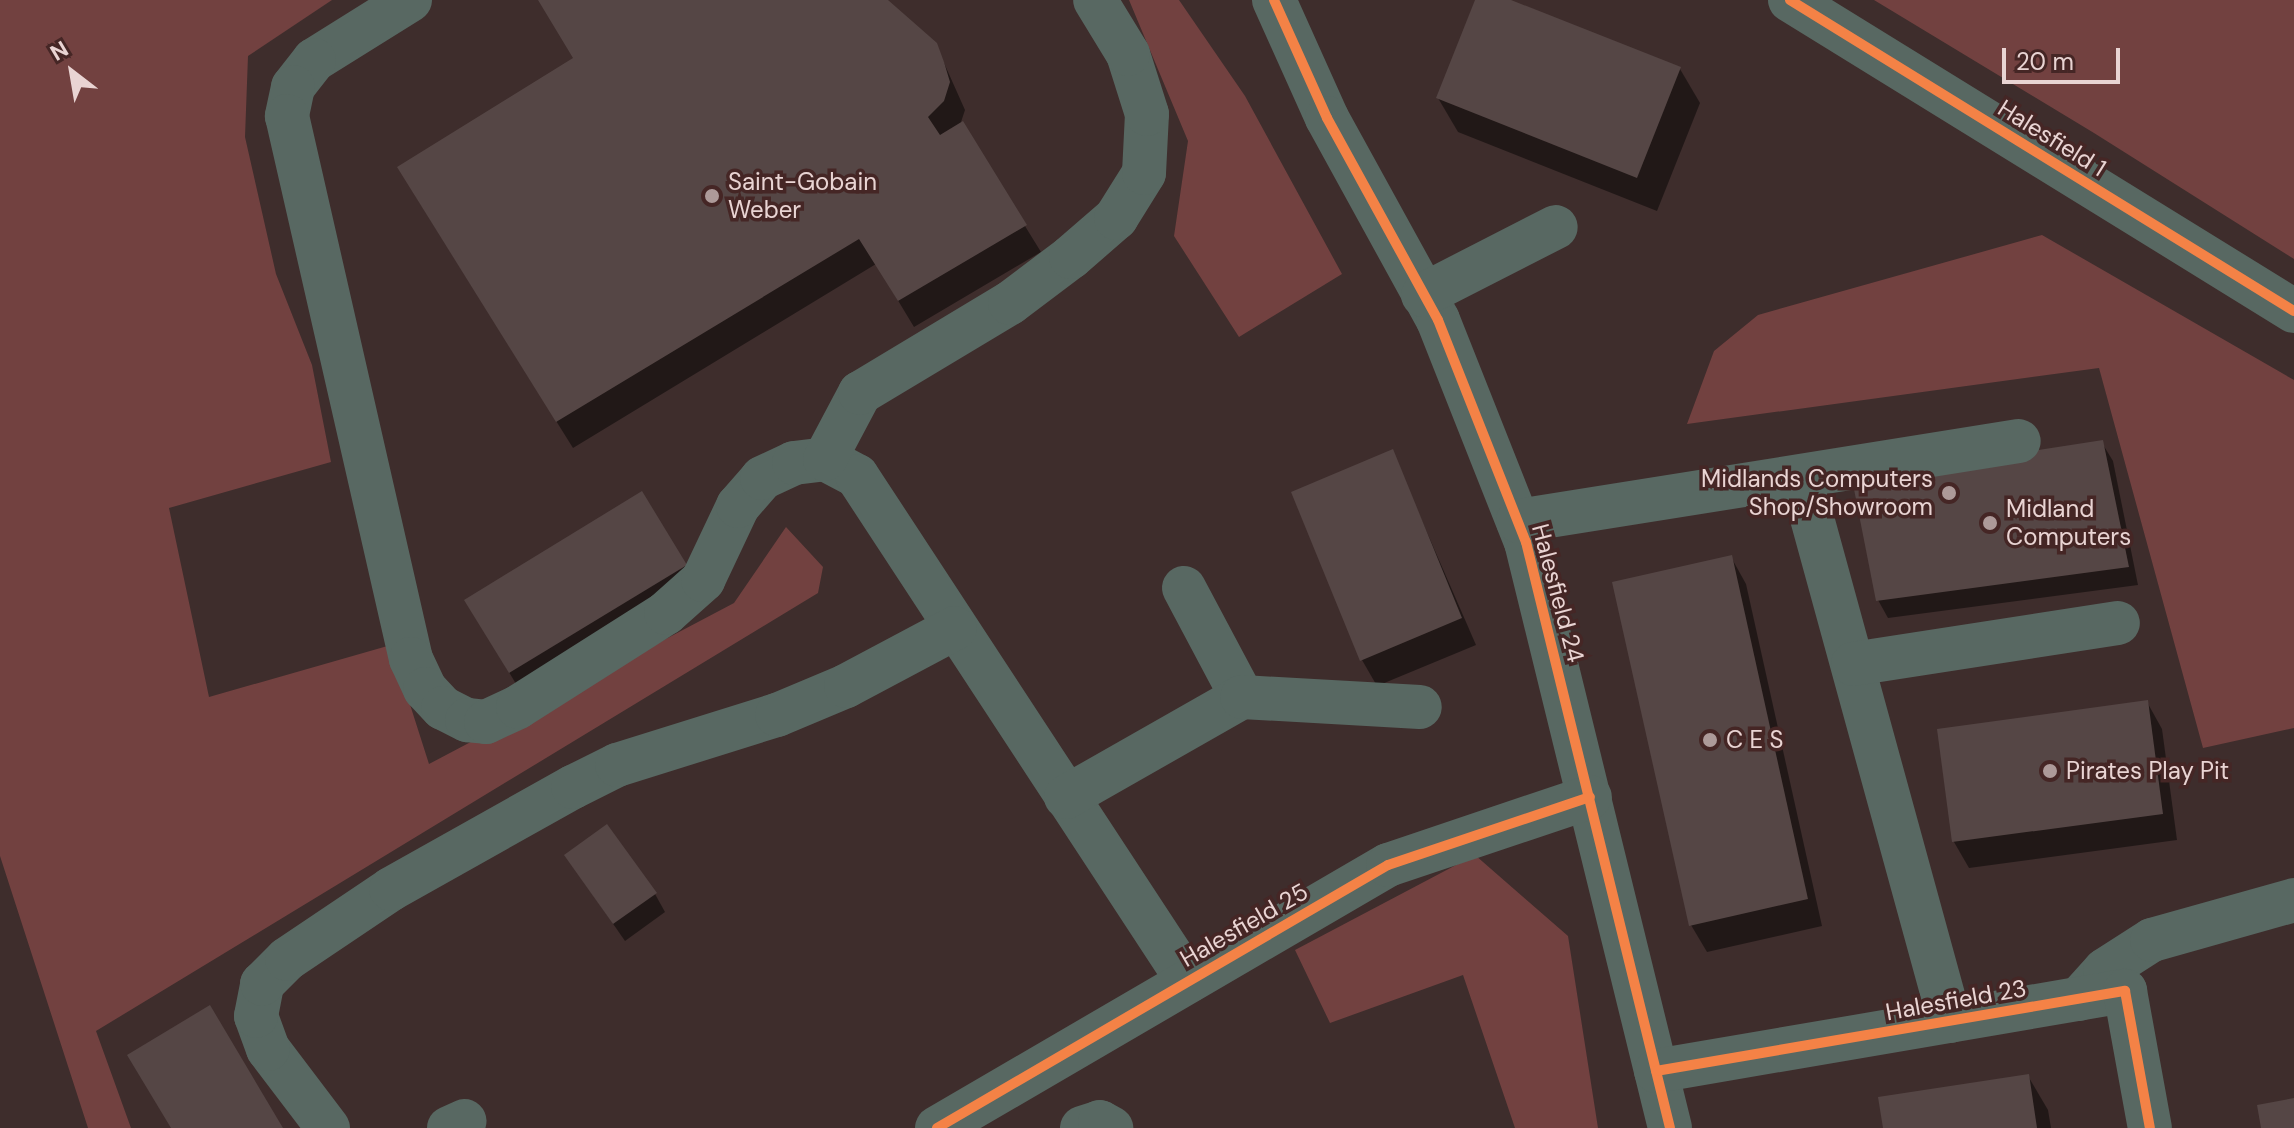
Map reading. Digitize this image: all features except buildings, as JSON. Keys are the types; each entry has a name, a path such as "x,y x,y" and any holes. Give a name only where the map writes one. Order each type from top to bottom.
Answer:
{"street":[{"path":"410,0 314,60 293,87 287,116 411,659 425,689 443,708 467,720 486,722 518,707 666,613 703,580 738,506 762,478 794,463 825,459 857,476 1188,981"},
{"path":"825,459 860,393 1010,303 1071,257 1116,218 1144,173 1147,114 1128,54 1095,0"},
{"name":"Halesfield 1","path":"1790,0 2294,311"},
{"name":"Halesfield 24","path":"1279,4 1327,118 1438,320 1518,521 1590,797 1670,1128"},
{"path":"1423,295 1556,227"},
{"path":"1518,521 2019,441"},
{"path":"1801,478 1950,1021"},
{"path":"1184,588 1242,697"},
{"path":"1853,664 2118,623"},
{"path":"328,1128 260,1033 259,992 287,959 391,889 617,765 777,715 846,686 955,628"},
{"path":"1066,797 1242,697 1420,707"},
{"name":"Halesfield 25","path":"937,1128 1388,865 1590,797"},
{"path":"2079,999 2105,970 2152,940 2294,900"},
{"name":"Halesfield 23","path":"1656,1071 2125,991 2150,1128"},
{"path":"1082,1128 1100,1122 1111,1128"}],"shaded area":[{"path":"0,0 332,0 248,56 245,137 276,274 312,365 331,462 169,508 209,697 391,645 429,764 734,603 786,527 823,567 818,593 96,1031 131,1128 88,1128 0,856"},
{"path":"1129,0 1179,0 1245,96 1342,274 1239,337 1174,236 1188,141"},
{"path":"1874,0 2294,0 2294,259 2094,133"},
{"path":"2042,235 2294,380 2294,728 2203,748 2099,368 1687,424 1714,351 1758,315"},
{"path":"1475,855 1568,936 1598,1128 1515,1128 1463,975 1330,1023 1295,950"}],"cycle path":[{"path":"1274,0 1327,118 1438,320 1526,542 1670,1128"},
{"path":"1790,0 2294,311"},
{"path":"937,1128 1388,865 1590,797"},
{"path":"1656,1071 2125,991 2150,1128"}],"place":[{"name":"Saint-Gobain Weber","path":"712,196"},
{"name":"Midlands Computers Shop/Showroom","path":"1949,493"},
{"name":"Midland Computers","path":"1990,523"},
{"name":"C E S","path":"1710,740"},
{"name":"Pirates Play Pit","path":"2050,771"}]}
